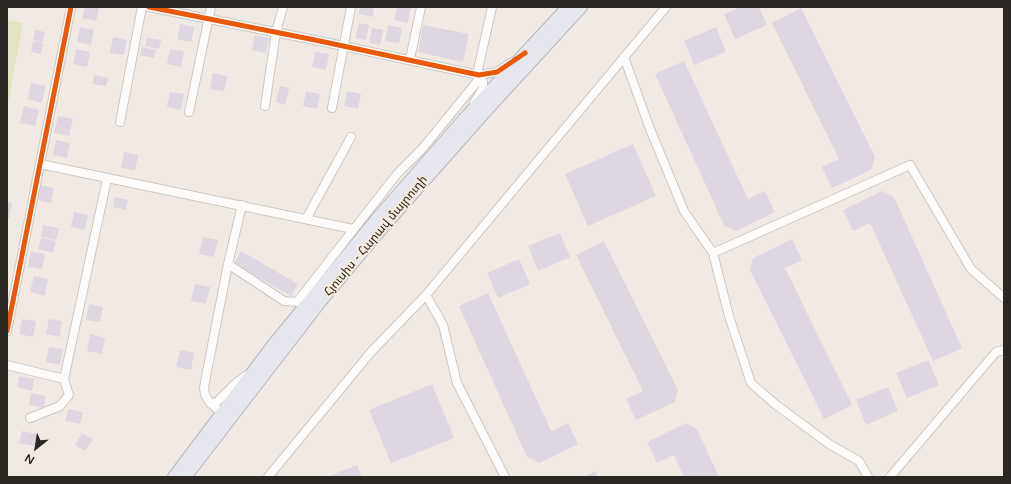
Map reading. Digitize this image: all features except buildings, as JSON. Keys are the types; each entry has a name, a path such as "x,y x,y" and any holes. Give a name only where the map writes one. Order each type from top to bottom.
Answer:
{"highway":[{"name":"Հյուսիս - Հարավ մայրուղի","path":"174,477 254,371 372,224 467,116 568,7"},
{"name":"Հյուսիս - Հարավ մայրուղի","path":"185,477 320,303 381,229 485,111 581,7"}],"street":[{"path":"7,331 71,7"},
{"path":"120,122 142,7"},
{"path":"149,7 410,59 479,76 497,72 525,53"},
{"path":"189,112 210,7"},
{"path":"266,106 276,32 283,7"},
{"path":"332,108 351,7"},
{"path":"410,59 421,7"},
{"path":"228,264 284,301 290,303 297,302 353,228 397,174 422,149 479,76 492,7"},
{"path":"268,477 372,352 426,295 666,7"},
{"path":"624,57 650,128 684,211 713,253 729,316 751,383 775,404 829,444 859,461 868,477"},
{"path":"467,116 483,88 483,82 479,76"},
{"path":"306,219 351,137"},
{"path":"40,164 107,179 353,228"},
{"path":"713,253 910,165 971,269 1004,298"},
{"path":"30,418 60,406 69,395 64,379 107,179"},
{"path":"222,413 210,404 205,395 205,379 228,264 242,205"},
{"path":"426,295 443,326 457,383 505,477"},
{"path":"890,477 996,352 1004,350"},
{"path":"7,365 64,379"},
{"path":"210,404 217,402 236,383 254,371"}],"green space":[{"path":"7,20 23,23 7,109"}],"cycle path":[{"path":"7,331 71,7"},
{"path":"149,7 479,75 497,72 525,53"}]}
